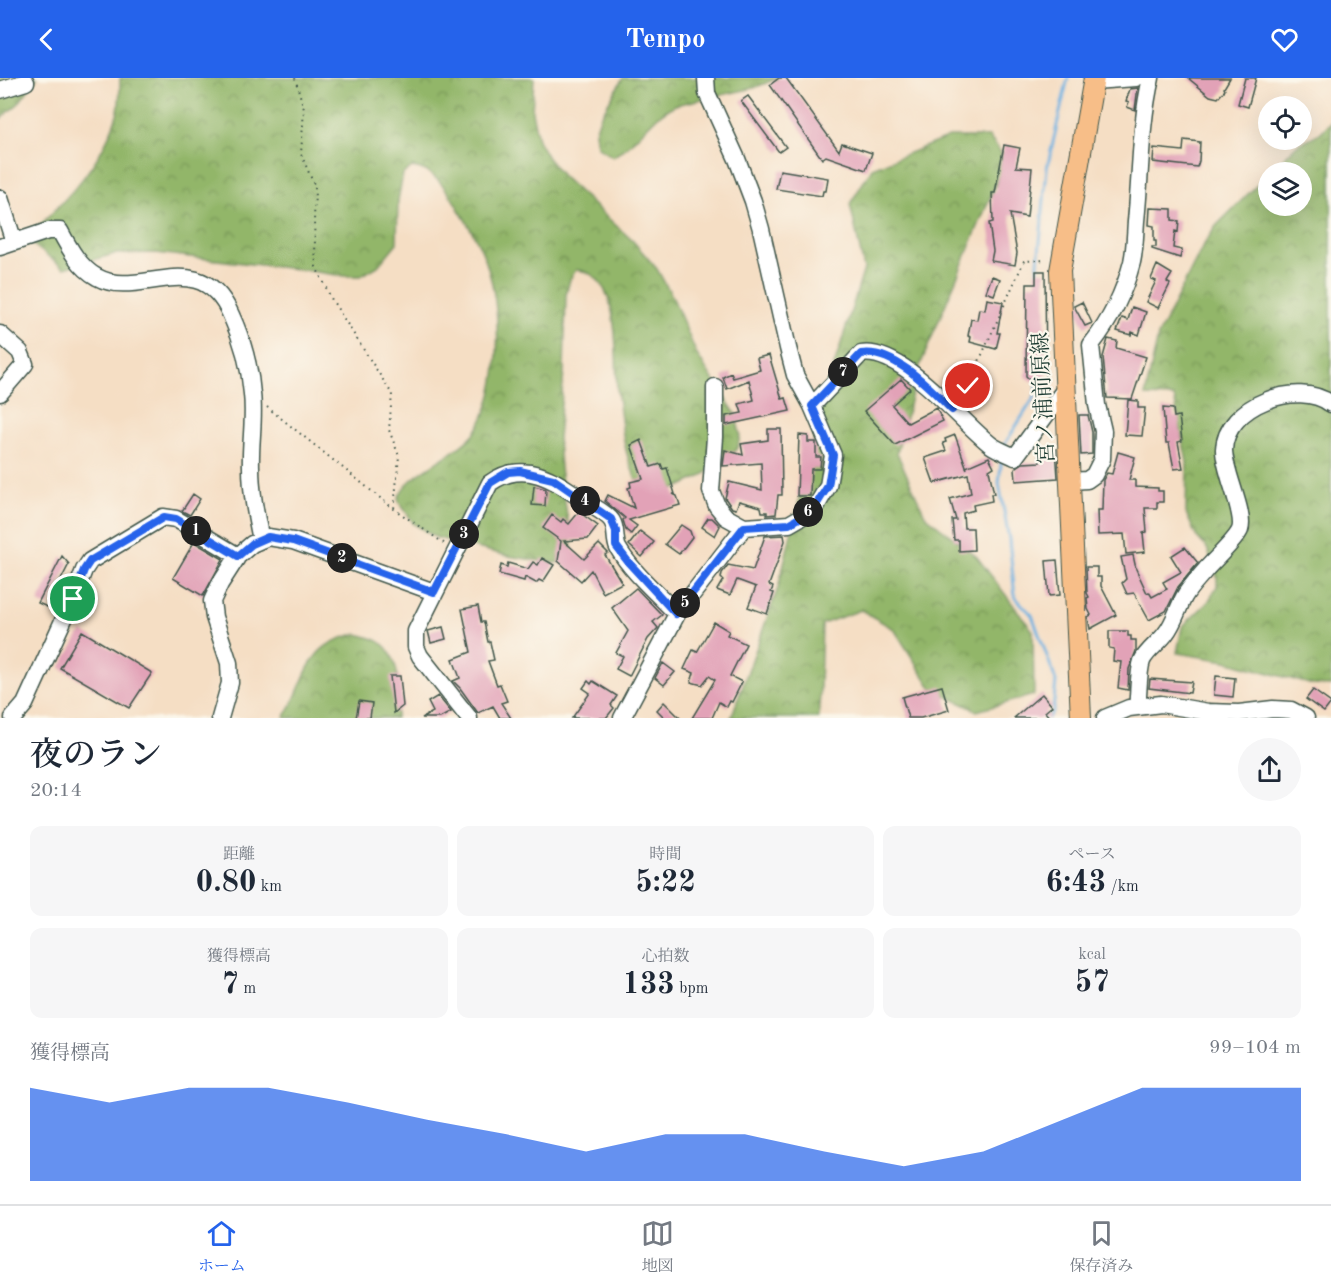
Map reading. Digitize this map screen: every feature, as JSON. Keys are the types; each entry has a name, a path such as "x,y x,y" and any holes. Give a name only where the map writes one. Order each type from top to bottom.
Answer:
{"main road":[{"name":"宮ノ浦前原線","path":"1081,718 1059,272 1094,79"}],"street":[{"path":"706,78 708,93 753,201 795,375 812,406 833,455 828,486 808,513 789,524 744,527 726,518 717,506 711,491 716,387"},
{"path":"1094,79 1136,78"},
{"path":"1071,481 1087,480 1094,475 1102,459 1103,430 1097,405 1090,345 1103,329 1121,296 1132,261 1141,173 1144,106 1151,78"},
{"path":"0,90 26,82"},
{"path":"0,198 7,244 48,231 60,231 72,253 97,277 108,281 139,282 181,277 204,284 221,298 231,313 248,366 253,395 251,470 261,540"},
{"path":"0,334 20,352 25,364 0,393"},
{"path":"812,406 861,354 881,355 927,385 993,447 1015,457 1065,390"},
{"path":"1137,706 1142,661 1168,632 1186,594 1222,550 1234,540 1240,528 1240,514 1226,467 1224,450 1226,437 1232,426 1238,417 1251,408 1287,395 1315,395 1331,404"},
{"path":"469,718 420,656 416,646 416,631 490,483 508,472 520,471 553,479 611,519 616,531 616,546 676,614"},
{"path":"13,718 25,704 90,561 164,517 176,519 238,556"},
{"path":"622,718 676,614 744,527"},
{"path":"220,718 230,683 229,663 214,617 212,601 238,556 252,544 268,537 293,541 434,592"},
{"path":"1107,718 1129,708 1161,704 1208,712 1291,710 1306,718"}],"path":[{"path":"296,78 304,109 301,154 315,187 316,267 332,300 392,394 388,430 399,456 394,509"},
{"path":"952,410 968,386 1024,261 1061,259"},
{"path":"253,395 394,509 455,551"}],"green space":[{"path":"0,78 37,78 18,104 0,119"},
{"path":"120,78 534,78 532,112 538,140 562,176 633,241 657,269 673,298 697,355 735,413 740,434 738,447 733,454 700,477 664,494 642,491 632,471 624,442 617,389 616,339 609,301 602,285 591,274 576,270 570,279 566,295 564,372 558,438 572,550 568,560 554,563 508,556 435,537 414,524 398,500 410,481 469,440 476,431 491,394 497,350 495,305 487,265 474,236 450,194 434,176 420,169 412,167 403,174 398,200 397,243 378,266 361,276 344,276 156,253 114,254 64,268 32,244 33,232 72,192 104,146 118,111"},
{"path":"623,78 778,78 754,88 675,105 658,116 629,145 613,157 597,146 595,132 600,117"},
{"path":"1331,122 1331,686 1313,685 1226,661 1177,653 1182,627 1208,602 1217,586 1217,577 1207,548 1196,536 1186,513 1187,462 1174,397 1145,396 1158,336 1203,246 1216,226 1258,184 1258,216 1312,216 1312,162 1279,162 1292,150 1312,150 1312,137"},
{"path":"949,137 989,137 1002,154 1002,169 917,373 897,453 925,515 977,557 1033,631 1034,695 977,711 932,689 894,629 861,610 822,624 819,718 731,718 778,588 822,405 864,269 850,204 872,168"},
{"path":"357,634 380,642 393,658 398,687 396,718 284,718 317,655 326,646 339,639"}],"building":[{"path":"779,78 786,78 839,151 842,143 872,153 866,170 826,156 822,159 770,85"},
{"path":"1188,78 1230,78 1225,90 1218,98 1210,96"},
{"path":"1245,78 1256,78 1248,107 1238,104"},
{"path":"1138,88 1135,110 1127,107 1129,102 1126,101 1130,89"},
{"path":"748,96 786,147 779,152 741,101"},
{"path":"1184,140 1200,142 1197,167 1153,162 1154,148 1183,151"},
{"path":"1004,145 1020,148 1016,167 1032,168 1027,217 1010,214 1017,253 1015,265 991,261 993,251 989,223 993,222 992,193 995,193"},
{"path":"780,170 828,178 826,191 823,191 822,196 776,189"},
{"path":"1150,208 1172,209 1172,220 1179,221 1173,248 1182,250 1180,258 1152,249 1156,247 1156,241 1154,241 1154,226 1149,225"},
{"path":"1157,265 1172,274 1167,282 1170,284 1158,308 1146,302 1156,281 1151,279"},
{"path":"1036,271 1045,271 1046,381 1031,381 1026,376 1027,284 1036,284"},
{"path":"992,276 1000,279 994,295 986,292"},
{"path":"987,299 1003,302 996,349 970,342 971,337 968,336 971,319 977,320 979,309 985,310"},
{"path":"1082,302 1092,323 1085,326 1074,306"},
{"path":"1132,307 1146,312 1139,335 1117,331 1122,318 1128,320"},
{"path":"1108,339 1117,341 1116,348 1146,357 1132,399 1107,398 1103,357"},
{"path":"769,355 782,399 786,398 790,411 726,425 726,416 742,413 739,404 754,400 749,380 727,389 723,377 731,373 733,378 760,370 757,358"},
{"path":"901,379 910,389 892,405 908,423 936,408 943,421 895,445 864,411"},
{"path":"1128,400 1138,401 1138,408 1145,408 1142,436 1125,435"},
{"path":"1163,408 1173,409 1174,417 1179,416 1182,441 1178,442 1183,468 1174,469 1169,443 1166,443"},
{"path":"1079,415 1088,415 1092,432 1092,454 1081,455"},
{"path":"768,429 781,429 782,495 778,495 776,514 767,515 767,512 762,512 761,507 739,501 736,509 732,508 725,498 729,482 762,490 761,463 723,466 725,450 743,455 741,444 768,440"},
{"path":"799,435 808,436 808,442 816,442 816,457 821,457 820,469 811,469 810,496 797,496"},
{"path":"955,435 966,467 989,457 994,467 989,470 994,494 991,494 992,501 973,505 974,510 963,513 964,528 973,528 974,550 959,551 959,540 954,540 952,520 956,520 950,499 971,493 968,474 934,483 925,458 946,451 943,443 946,442 945,439"},
{"path":"641,440 651,467 661,464 663,469 667,468 675,494 673,494 677,496 680,505 629,520 637,526 631,534 626,530 623,520 625,518 605,501 608,495 634,508 628,488 631,487 630,482 643,479 631,445"},
{"path":"1056,449 1058,478 1016,481 1015,469 1017,467 1023,463 1040,462 1039,451"},
{"path":"1118,452 1135,457 1129,480 1135,480 1135,487 1158,488 1158,491 1163,491 1163,502 1157,502 1157,508 1145,508 1147,532 1143,533 1145,552 1126,554 1124,534 1098,535 1097,510 1102,510 1103,480 1107,473 1112,474"},
{"path":"534,486 546,489 545,506 532,505"},
{"path":"193,494 200,499 190,515 182,511"},
{"path":"579,512 598,526 588,539 564,541 584,559 599,544 608,553 605,555 622,583 603,593 591,570 581,581 558,561 561,541 543,528 552,515 561,522 563,519 569,524"},
{"path":"708,518 712,518 720,526 715,536 702,527"},
{"path":"681,525 690,531 692,537 679,554 665,544"},
{"path":"640,531 654,542 642,557 629,545"},
{"path":"784,535 785,541 769,585 773,587 771,592 774,593 767,614 748,607 756,587 737,580 730,595 717,590 723,580 722,573 728,565 753,570 765,536"},
{"path":"194,542 223,559 203,596 173,578"},
{"path":"1185,547 1198,563 1178,587 1166,611 1149,620 1134,593 1127,594 1122,583 1126,579 1121,557 1133,555 1136,569 1147,593 1149,592 1152,597 1167,589 1163,582 1181,572 1171,556"},
{"path":"62,556 69,564 47,607 38,603"},
{"path":"542,558 554,565 543,582 539,580 536,583 525,577 524,581 499,574 501,565 507,567 508,563 528,569 533,562 538,565"},
{"path":"1057,560 1060,595 1049,596 1046,561"},
{"path":"1086,567 1097,567 1097,577 1101,577 1101,586 1116,615 1090,629 1088,617 1091,615 1088,609"},
{"path":"636,588 662,615 653,622 658,628 648,639 629,676 616,669 623,656 616,653 628,631 612,608"},
{"path":"478,606 494,660 488,661 497,685 500,684 507,701 501,703 511,718 500,718 493,706 478,713 453,681 460,678 453,659 471,652 462,609"},
{"path":"714,622 729,631 727,635 746,644 730,676 742,682 732,702 730,701 727,707 719,702 712,718 692,718 715,680 709,676 702,685 691,682 694,673 684,669 693,650 697,652"},
{"path":"443,627 446,639 431,643 428,631"},
{"path":"82,631 152,673 129,708 60,668"},
{"path":"1109,631 1128,631 1131,640 1136,640 1136,651 1129,669 1128,690 1118,688 1121,662 1113,661 1114,649 1109,648"},
{"path":"663,663 675,672 664,685 655,678"},
{"path":"390,676 400,676 403,706 394,713"},
{"path":"1216,676 1235,678 1233,697 1214,695"},
{"path":"1150,679 1192,682 1190,693 1149,688"},
{"path":"588,681 591,684 593,681 617,696 611,705 614,708 606,718 572,718 590,693 583,688"},
{"path":"942,686 949,710 921,718 908,718 902,697"},
{"path":"1313,690 1331,703 1324,712 1306,699"},
{"path":"1042,694 1052,706 1045,712 1050,718 1014,718"},
{"path":"438,696 451,712 440,718 422,718 433,712 428,702"},
{"path":"359,701 372,703 370,718 356,718"},
{"path":"664,702 680,718 665,718 657,710"}],"waterway":[{"path":"1037,274 1047,168 1068,78"},
{"path":"1003,447 1037,393 1037,377"},
{"path":"1002,456 999,483 1009,539 1015,597 1032,615 1056,681 1053,711 1048,718"}],"route":[{"path":"73,599 84,570 90,561 164,517 176,519 238,556 252,544 268,537 293,541 434,592 490,483 508,472 520,471 553,479 611,519 616,531 616,546 676,614 744,527 789,524 808,513 816,505 828,486 833,455 812,406 861,354 881,355 893,361 927,385 952,410 968,386"}]}
